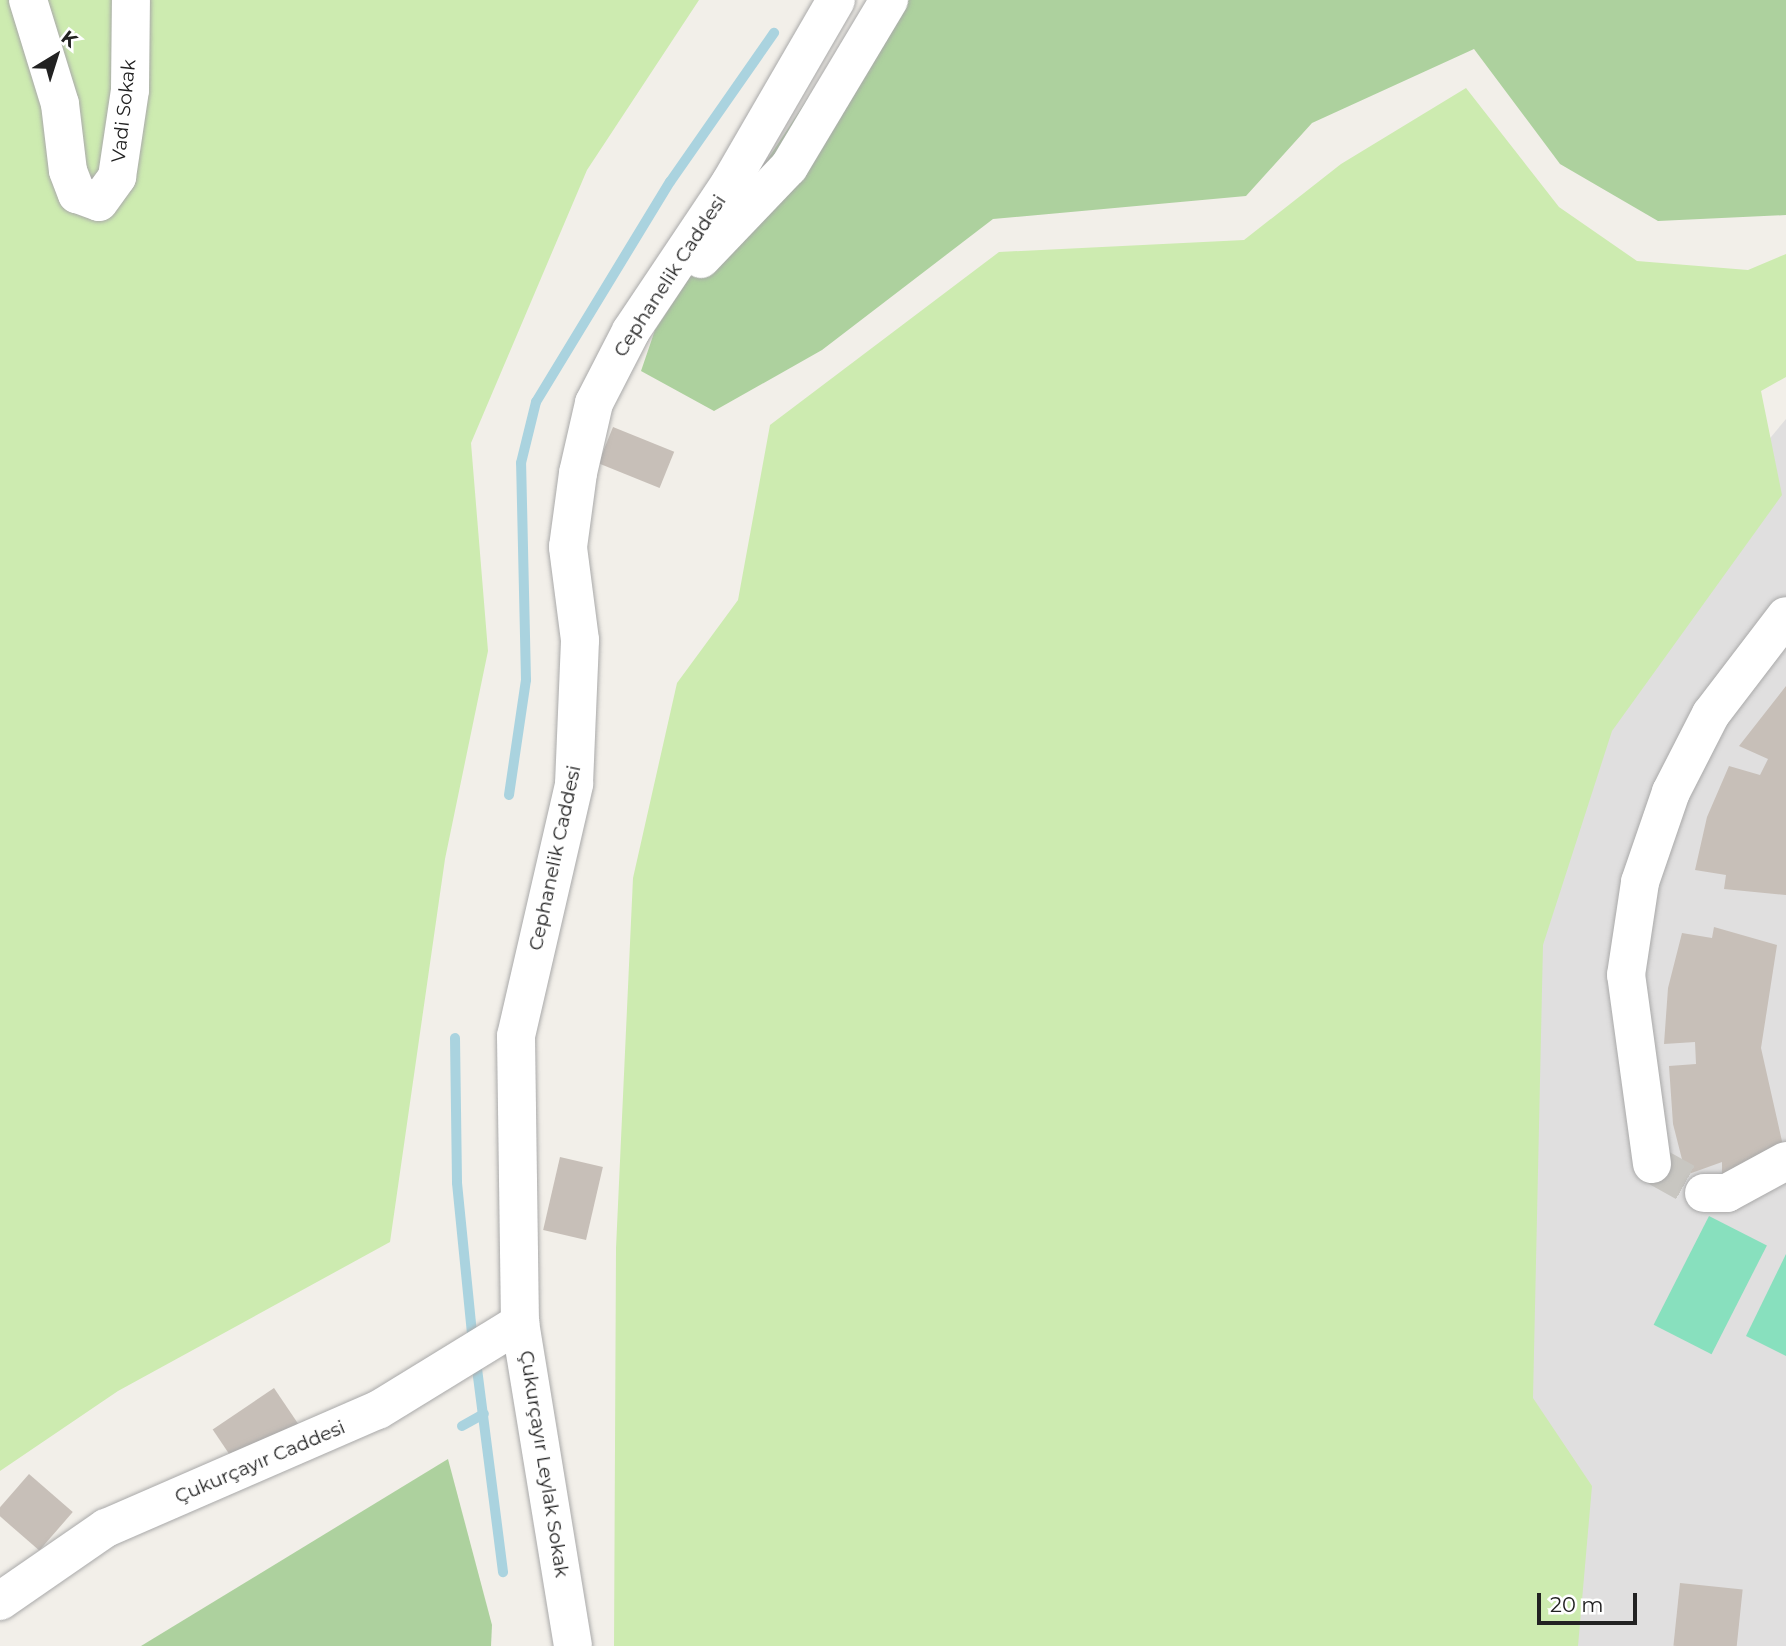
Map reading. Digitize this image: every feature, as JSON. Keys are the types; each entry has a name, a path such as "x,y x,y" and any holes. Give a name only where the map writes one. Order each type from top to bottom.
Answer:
{"street":[{"name":"Vadi Sokak","path":"27,0 61,104 68,171 78,194 99,202 117,177 130,90 131,0"},
{"name":"Cephanelik Caddesi","path":"509,1333 516,1036 574,783 581,714 568,547 594,403 631,331 730,183 836,0"},
{"path":"631,331 789,167 889,0"},
{"path":"1652,1164 1626,975 1640,882 1671,792 1711,714 1786,616"},
{"path":"1704,1193 1727,1193 1786,1161"},
{"name":"Çukurçayır Caddesi","path":"0,1601 106,1528 378,1410 449,1371 509,1333"},
{"name":"Çukurçayır Leylak Sokak","path":"509,1333 573,1646"}],"shaded area":[{"path":"1786,419 1786,1646 1323,1646 1343,951"}],"green space":[{"path":"0,0 699,0 587,170 471,443 488,651 445,859 390,1242 118,1391 0,1471"},
{"path":"873,0 1786,0 1786,215 1658,221 1560,164 1474,49 1312,123 1246,196 993,219 822,350 714,411 641,371 655,330"},
{"path":"1466,88 1559,207 1637,261 1748,270 1786,254 1786,377 1761,391 1782,495 1612,731 1543,945 1533,1398 1592,1486 1578,1646 614,1646 616,1248 633,878 677,683 738,600 770,425 999,252 1244,240 1341,164"},
{"path":"1709,1216 1767,1246 1712,1354 1654,1325"},
{"path":"1786,1254 1786,1356 1746,1336"},
{"path":"448,1459 492,1625 491,1646 141,1646"}],"building":[{"path":"613,427 674,452 660,488 598,463"},
{"path":"1786,686 1786,895 1724,889 1726,875 1695,870 1707,817 1729,766 1760,775 1768,759 1739,746"},
{"path":"1714,927 1777,945 1761,1048 1784,1150 1722,1174 1722,1162 1686,1175 1673,1124 1669,1066 1696,1064 1695,1042 1664,1044 1668,988 1682,933 1712,938"},
{"path":"560,1157 603,1167 586,1240 543,1230"},
{"path":"274,1388 299,1425 238,1467 213,1429"},
{"path":"29,1474 73,1512 39,1551 0,1516 0,1507"},
{"path":"1680,1583 1743,1590 1737,1646 1673,1646"}],"waterway":[{"path":"509,795 526,680 521,463 536,402 670,182 774,33"},
{"path":"455,1038 457,1183 473,1343"},
{"path":"476,1361 503,1572"},
{"path":"462,1426 484,1414"}],"tunnel":[{"path":"1652,1164 1704,1193"}]}
